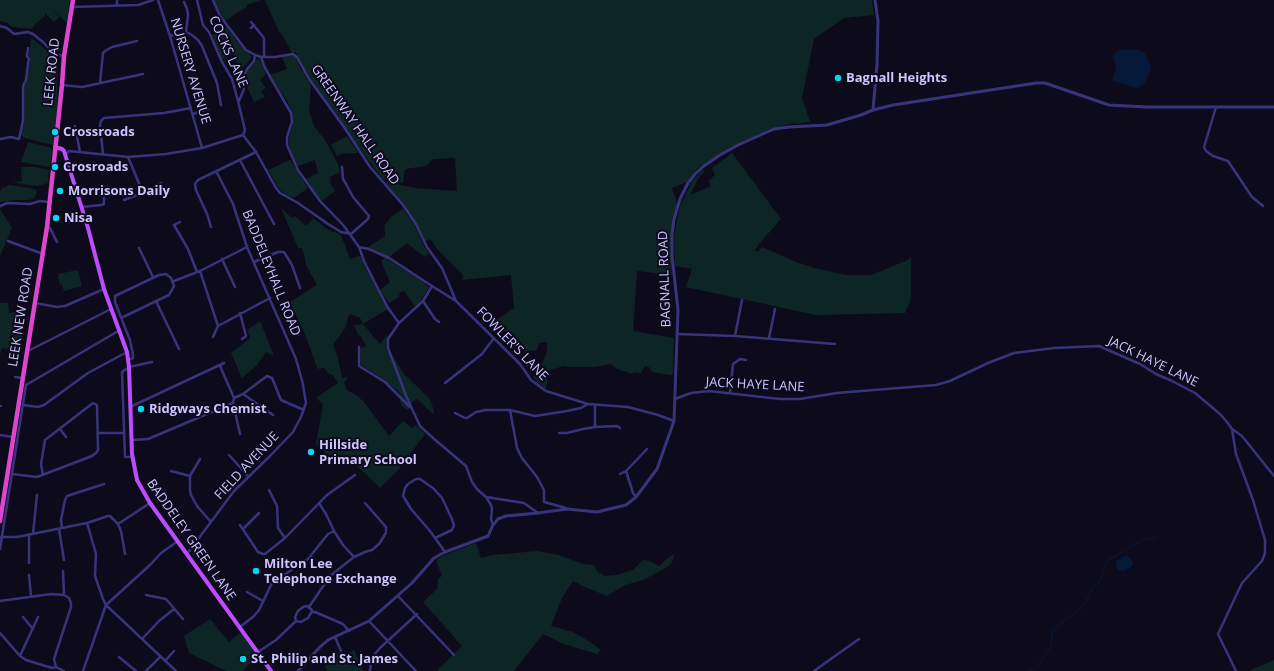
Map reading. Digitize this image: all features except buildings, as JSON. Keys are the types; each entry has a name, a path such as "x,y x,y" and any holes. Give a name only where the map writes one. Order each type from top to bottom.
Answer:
{"highway":[{"name":"LEEK ROAD","path":"55,147 64,56 73,0"},
{"name":"LEEK NEW ROAD","path":"0,521 1,505 7,490 12,437 24,385 23,378 47,227 55,147"}],"main road":[{"path":"55,147 62,148 65,154 55,155"},
{"name":"BADDELEY GREEN LANE","path":"65,154 80,207 88,228 104,289 127,352 129,367 132,457 137,480 150,503 271,671"}],"street":[{"path":"117,0 117,6"},
{"path":"71,7 138,5 153,0"},
{"name":"NURSERY AVENUE","path":"158,0 170,36 202,148"},
{"path":"213,0 224,22 246,50 255,55 254,61 247,69 243,78 244,89 238,101"},
{"path":"873,110 877,65 878,29 875,0"},
{"name":"COCKS LANE","path":"196,1 203,25 209,32 222,62 232,79 244,130 243,135"},
{"path":"184,2 188,15 186,32"},
{"path":"251,22 264,38 262,56 265,68 291,113 292,122 287,137 287,145 298,170 320,201 350,234 359,247 373,280 388,308 399,323"},
{"path":"250,28 254,25"},
{"path":"0,26 7,28 14,34 28,32 34,34 54,54 64,56"},
{"path":"170,36 186,32 192,35 202,46 217,83 221,105"},
{"path":"100,83 103,54 105,51 112,47 137,41"},
{"path":"0,139 11,137 19,139 23,120 23,86 26,80 29,59 27,56 28,48"},
{"name":"GREENWAY HALL ROAD","path":"255,55 275,57 292,54 297,57 309,79 344,127 370,167 403,205 416,224 427,247 442,268 456,301"},
{"path":"62,85 82,87 143,74"},
{"name":"BAGNALL ROAD","path":"298,671 322,645 335,637 369,621 422,573 434,558 445,552 488,536 493,525 498,519 506,516 567,509 590,512 607,510 626,505 636,497 657,468 674,421 678,302 672,256 674,219 680,199 688,183 695,174 704,166 738,145 774,129 827,125 893,105 1036,83 1046,84 1109,105 1274,107"},
{"path":"220,101 225,100"},
{"path":"1216,107 1204,148 1213,156 1228,161 1252,197 1263,206"},
{"path":"103,154 100,125 104,118 164,113 191,108"},
{"path":"193,114 208,108"},
{"path":"75,126 80,152"},
{"path":"65,154 69,151 128,158 166,154 202,148 243,135 256,152 280,193 298,203 341,232 350,234"},
{"path":"211,227 195,184 198,180 256,152"},
{"path":"128,158 143,193"},
{"path":"240,160 274,224"},
{"path":"342,167 343,179 353,197 369,216 368,219 350,234"},
{"name":"BADDELEYHALL ROAD","path":"216,171 233,204 247,247 296,359 306,402 304,410"},
{"path":"124,200 143,193 162,183"},
{"path":"96,187 108,187"},
{"path":"80,207 104,204 104,187"},
{"path":"0,206 7,203 30,204 40,201 50,202"},
{"path":"180,222 174,225 199,271 218,326"},
{"path":"47,227 50,228 57,242"},
{"path":"10,241 43,254"},
{"path":"174,281 199,271 247,247"},
{"path":"359,247 369,249 389,258 456,301"},
{"path":"139,248 152,277"},
{"path":"254,262 278,252 284,252 292,265 300,288"},
{"path":"222,259 235,287"},
{"path":"28,351 111,307 115,303 114,299 117,295 152,277 163,274 169,276 174,281 172,292 121,318"},
{"path":"432,286 423,301 399,323 388,338 388,348 411,408 420,426 466,466 477,489 486,497 492,509 491,519 493,525"},
{"path":"35,303 57,307 65,306 104,289"},
{"path":"213,337 218,326 270,298"},
{"path":"735,336 742,300"},
{"path":"156,301 179,348"},
{"path":"423,301 435,319 439,322"},
{"name":"FOWLER'S LANE","path":"456,301 520,364 538,387 588,404 628,407 674,421"},
{"name":"BADDELEY GREEN LANE","path":"115,303 130,340 133,358 128,360"},
{"path":"769,338 776,309"},
{"path":"240,314 246,336 242,339"},
{"path":"24,385 120,330"},
{"path":"677,334 769,338 835,344"},
{"path":"445,383 482,354 494,338"},
{"name":"JACK HAYE LANE","path":"675,399 697,392 730,393 780,399 800,399 837,393 936,385 950,381 988,363 1020,351 1099,346 1140,364 1156,374 1195,393 1224,418 1232,429 1242,436 1274,476"},
{"path":"359,347 360,366 385,382 411,408"},
{"path":"23,406 38,407 44,405 88,373 127,352"},
{"path":"730,393 733,364 740,360 746,360"},
{"path":"132,457 125,457 122,372 129,367 152,362"},
{"path":"130,407 224,363"},
{"path":"220,365 234,398 233,403 240,434"},
{"path":"234,398 243,394 267,376 270,377 281,400 304,410"},
{"path":"15,377 23,378"},
{"name":"LEEK NEW ROAD","path":"0,549 7,490 12,474 23,406 24,385"},
{"path":"243,394 273,415"},
{"path":"12,474 37,477 43,475 92,456 96,453 98,450 97,404 94,403 45,440 42,464 43,475"},
{"path":"131,440 148,439 233,403"},
{"path":"454,413 467,418 476,412 485,410 510,410 535,416 567,412 581,408 588,404"},
{"path":"595,405 595,427"},
{"name":"FIELD AVENUE","path":"187,554 234,491 293,432 304,410"},
{"path":"510,410 518,448 522,458 537,477 544,490 544,502 567,509"},
{"path":"559,433 567,433 595,427 617,426 620,428"},
{"path":"60,429 66,437"},
{"path":"1232,429 1236,454 1253,500 1265,540 1265,552 1262,561 1242,583 1218,634 1236,671"},
{"path":"98,433 123,432"},
{"path":"0,435 12,437"},
{"path":"620,474 626,471 647,448"},
{"path":"229,455 248,476"},
{"path":"200,459 190,476 190,490 193,500 202,513 211,522"},
{"path":"172,471 190,476"},
{"path":"626,471 633,493 636,497"},
{"path":"240,525 258,552 263,554 268,553 286,538 327,495 355,475"},
{"path":"435,538 452,530 454,525 442,498 433,488 420,479 416,479 408,484 405,488 403,496 411,509 445,552"},
{"path":"62,528 61,520 67,496 104,484"},
{"path":"266,496 270,492 278,511 278,528 286,538"},
{"path":"33,534 37,495"},
{"path":"486,497 524,503 538,513"},
{"path":"118,524 150,503"},
{"path":"319,503 334,531 354,558"},
{"path":"309,607 330,576 354,558 372,550 379,544 386,533 386,527 365,503"},
{"path":"243,529 259,512"},
{"path":"1,537 17,538 87,523 110,516 118,524 121,531 125,554"},
{"path":"87,523 96,554 95,576 102,599 160,657 176,670"},
{"path":"59,529 64,560"},
{"path":"240,627 259,610 272,583 308,559 328,534 334,531"},
{"path":"29,535 29,563"},
{"path":"88,671 84,670 106,604 150,565 161,553 178,542"},
{"path":"56,667 54,659 71,607 70,600 64,594 62,571"},
{"path":"29,575 31,596"},
{"path":"247,592 263,601"},
{"path":"0,600 51,594 64,594"},
{"path":"146,595 166,599 183,619"},
{"path":"398,596 454,654"},
{"path":"258,652 276,640 296,621 295,617 298,611 303,607 309,607"},
{"path":"309,607 312,612 343,624 349,631"},
{"path":"142,639 159,621 174,609"},
{"path":"296,621 305,621 312,612"},
{"path":"370,671 370,662 380,648 416,614"},
{"path":"23,617 33,629"},
{"path":"20,656 38,617"},
{"path":"369,621 416,671"},
{"path":"0,633 20,656 26,660 52,668 56,667 64,671"},
{"path":"335,637 341,651"},
{"path":"814,671 859,639"},
{"path":"165,661 174,651"},
{"path":"119,657 136,671"},
{"path":"146,671 160,657"}],"green space":[{"path":"0,0 70,0 67,23 51,8 59,17 54,22 45,13 45,16 35,24 32,29 12,27 8,23 0,21"},
{"path":"214,0 261,0 247,5 247,7 236,13 225,22"},
{"path":"265,0 872,0 874,15 844,18 814,39 802,98 810,122 797,124 793,123 757,135 708,161 696,170 687,182 672,188 677,203 671,247 672,275 637,271 633,331 674,338 673,374 670,375 652,372 649,367 645,366 641,373 633,372 633,374 617,369 611,364 595,367 564,366 549,370 546,389 533,378 539,371 547,352 547,342 539,343 537,350 525,352 511,340 513,336 504,331 500,334 493,322 514,308 511,275 461,280 464,277 461,273 438,250 430,239 426,241 414,219 386,183 415,188 457,191 455,158 433,159 426,166 405,169 403,183 382,179 306,74 297,54 295,52 292,53 282,34 279,32"},
{"path":"226,26 238,43 252,57 242,69 241,74 233,54 222,60 212,35"},
{"path":"31,38 58,59 57,111 53,145 24,138 21,134 24,86 27,79 30,60 29,55"},
{"path":"292,55 296,57 311,86 309,110 314,126 325,140 338,164 340,172 330,177 331,185 335,191 322,201 306,179 318,173 315,160 298,166 293,157 289,145 289,135 293,126 292,116 288,102 270,75 287,69 282,57"},
{"path":"259,58 266,74 260,80 266,88 261,91 265,97 254,102 244,80 248,69"},
{"path":"347,136 358,153 341,154 337,156 331,145"},
{"path":"28,142 52,148 50,167 21,162"},
{"path":"732,153 781,219 755,250 758,252 762,247 814,268 846,275 871,275 908,260 911,257 911,296 905,313 816,315 686,287 692,269 675,266 674,236 680,206 693,180 702,170 705,170 698,179 690,195 711,186 708,181 715,175 712,168"},
{"path":"290,160 308,188 294,198 286,195 280,190 268,170"},
{"path":"21,167 35,167 49,170 48,183 37,186 13,182 22,181"},
{"path":"10,185 35,189 37,192 34,198 29,200 0,202 0,192 2,188"},
{"path":"281,208 292,218 295,216 306,226 313,218 327,229 341,235 350,259 360,256 388,309 363,324 360,318 350,314 346,327 333,345 337,354 342,378 348,377 344,383 347,390 364,402 389,436 403,421 412,428 415,425 425,434 399,469 380,488 349,458 338,465 316,444 323,404 316,398 338,383 333,375 328,373 323,367 320,369 317,368 307,339 290,302 317,285 306,265 302,248 298,248"},
{"path":"0,209 12,228 0,256"},
{"path":"403,209 414,224 424,246 429,253 425,257 407,243 389,257 368,247 385,236 384,226 391,217"},
{"path":"385,258 429,287 420,302 415,306 404,291 400,292 399,297 389,303 380,290 390,282 381,261"},
{"path":"78,270 82,286 64,291 62,285 59,283 58,274"},
{"path":"0,303 8,303 9,313 19,311 16,330 24,331 21,351 2,348 0,355"},
{"path":"260,321 274,356 266,352 257,365 242,378 231,353 249,339 250,337 247,330"},
{"path":"363,324 380,344 387,335 388,336 387,345 389,355 392,355 404,374 429,398 434,412 433,414 417,399 413,401 408,410 402,406 399,392 386,381 361,365 360,349 366,346 361,336 358,335 354,325"},
{"path":"476,543 481,558 493,555 537,551 559,555 583,564 594,565 597,571 604,576 616,575 633,570 643,560 659,566 675,554 671,564 664,569 643,580 625,585 607,596 573,581 562,598 551,626 573,632 590,642 601,650 597,654 564,644 543,634 514,671 438,671 438,669 462,646 423,602 437,589 438,578 442,576 436,561 442,556"},
{"path":"210,619 229,642 241,632 256,653 256,657 243,671 226,671 189,653 184,636"},
{"path":"354,650 363,671 327,671 325,666 339,652 342,656"},
{"path":"1274,660 1274,671 1249,671"}],"water":[{"path":"1128,49 1144,52 1151,69 1145,82 1142,86 1137,88 1112,80 1116,69 1113,54 1119,50"},
{"path":"1126,555 1132,560 1133,564 1124,571 1118,570 1116,565 1117,561"}],"waterway":[{"path":"1028,671 1034,670 1051,647 1053,630 1080,609 1086,602 1092,589 1100,581 1107,561 1142,540 1157,537"}],"place":[{"name":"Bagnall Heights","path":"838,78"},
{"name":"Crossroads","path":"55,132"},
{"name":"Crosroads","path":"55,167"},
{"name":"Morrisons Daily","path":"60,191"},
{"name":"Nisa","path":"56,218"},
{"name":"Ridgways Chemist","path":"141,409"},
{"name":"Hillside Primary School","path":"311,452"},
{"name":"Milton Lee Telephone Exchange","path":"256,571"},
{"name":"St. Philip and St. James","path":"243,659"}]}
